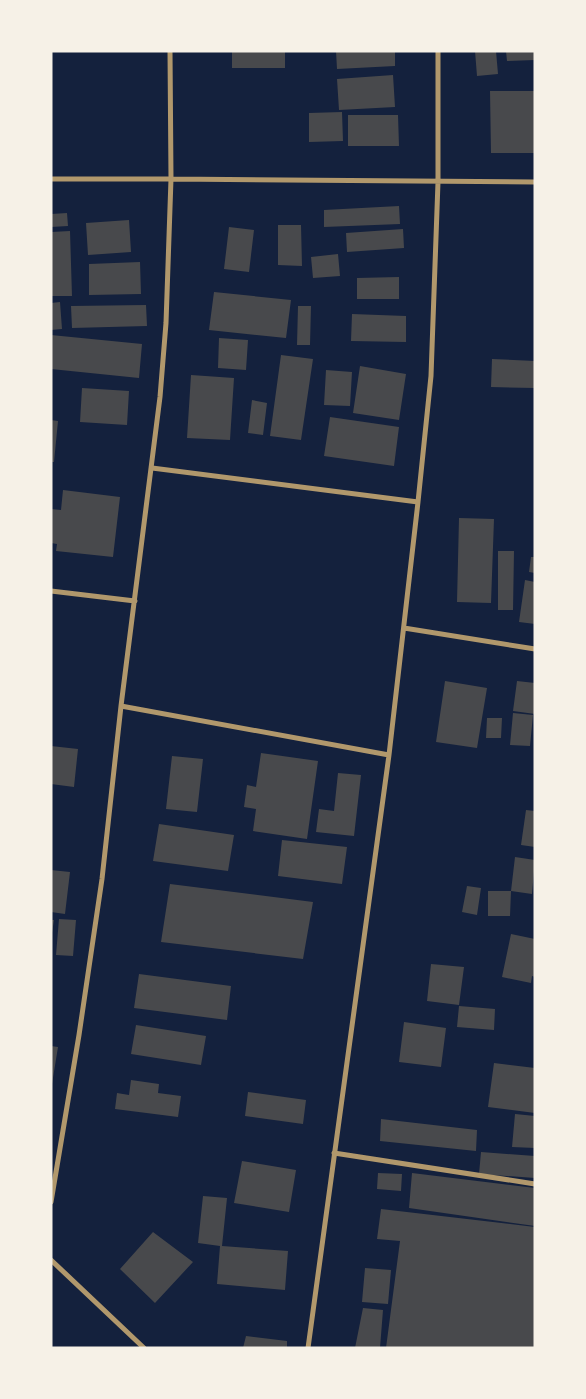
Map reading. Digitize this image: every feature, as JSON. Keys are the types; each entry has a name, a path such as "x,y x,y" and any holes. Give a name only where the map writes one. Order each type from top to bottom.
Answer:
{"street":[{"path":"51,1202 79,1035 102,879 121,706 152,468 166,323 171,179 170,51"},
{"path":"308,1348 388,755 418,502 430,376 438,182 438,51"},
{"path":"51,179 535,182"},
{"path":"152,468 418,502"},
{"path":"51,591 135,601"},
{"path":"404,628 535,649"},
{"path":"121,706 388,755"},
{"path":"334,1152 535,1184"},
{"path":"51,1260 144,1348"}],"building":[{"path":"232,51 285,51 285,68 232,68"},
{"path":"336,51 395,51 395,66 337,69"},
{"path":"475,51 496,51 498,74 477,76"},
{"path":"506,51 535,51 535,60 507,61"},
{"path":"393,75 395,107 339,110 337,79"},
{"path":"490,91 535,91 535,153 491,153"},
{"path":"342,112 343,141 309,142 309,113"},
{"path":"348,115 398,115 399,146 348,146"},
{"path":"399,206 400,224 324,227 324,210"},
{"path":"67,213 68,226 51,227 51,214"},
{"path":"129,220 131,252 88,255 86,223"},
{"path":"278,225 301,225 302,266 278,265"},
{"path":"229,227 254,230 249,272 224,269"},
{"path":"403,229 404,248 347,252 346,233"},
{"path":"70,231 72,296 51,296 51,232"},
{"path":"338,254 340,276 313,278 311,257"},
{"path":"140,262 141,294 89,295 89,264"},
{"path":"399,277 399,299 357,299 357,278"},
{"path":"214,292 291,300 286,338 209,330"},
{"path":"60,302 62,329 51,330 51,303"},
{"path":"146,305 147,326 72,328 71,306"},
{"path":"298,306 311,306 310,345 297,345"},
{"path":"352,314 406,316 406,342 351,341"},
{"path":"51,335 142,344 139,378 51,369"},
{"path":"219,338 248,340 246,370 218,368"},
{"path":"281,355 313,359 301,440 270,436"},
{"path":"492,359 535,361 535,388 491,387"},
{"path":"360,366 406,374 399,420 353,413"},
{"path":"326,370 352,372 350,406 324,405"},
{"path":"191,375 234,378 230,440 187,438"},
{"path":"82,388 129,391 127,425 80,422"},
{"path":"252,400 267,403 263,435 248,433"},
{"path":"330,417 399,427 394,466 324,456"},
{"path":"51,420 58,421 54,462 51,462"},
{"path":"63,490 120,497 113,557 56,551 57,544 51,543 51,509 61,510"},
{"path":"459,518 494,519 491,603 457,602"},
{"path":"498,551 514,551 513,610 498,610"},
{"path":"531,557 535,557 535,573 529,572"},
{"path":"525,580 535,582 535,624 519,622"},
{"path":"445,681 487,688 477,748 436,742"},
{"path":"517,681 535,683 535,714 513,711"},
{"path":"513,713 533,715 530,746 510,745"},
{"path":"487,718 502,718 501,738 486,738"},
{"path":"51,746 78,749 74,787 51,784"},
{"path":"261,753 318,761 307,839 253,831 256,809 244,807 247,785 256,787"},
{"path":"172,756 203,759 197,812 166,809"},
{"path":"338,773 361,775 354,836 316,832 319,809 334,811"},
{"path":"526,810 535,811 535,847 521,845"},
{"path":"159,824 234,835 228,871 153,861"},
{"path":"282,840 347,847 342,884 278,876"},
{"path":"515,857 535,860 532,894 511,891"},
{"path":"51,870 70,872 65,914 51,912"},
{"path":"170,884 313,902 303,959 161,942"},
{"path":"467,886 481,888 477,915 462,912"},
{"path":"488,891 511,891 510,916 488,916"},
{"path":"59,919 76,920 73,956 56,955"},
{"path":"51,920 54,920 52,933 51,933"},
{"path":"511,934 535,939 535,977 532,976 531,983 502,977"},
{"path":"431,964 464,967 459,1005 427,1001"},
{"path":"139,974 231,986 227,1020 134,1008"},
{"path":"459,1006 495,1009 494,1030 457,1027"},
{"path":"404,1022 446,1028 441,1067 399,1062"},
{"path":"136,1025 206,1036 201,1065 131,1054"},
{"path":"51,1046 58,1047 52,1084 51,1084"},
{"path":"494,1063 535,1068 535,1113 488,1107"},
{"path":"131,1080 159,1084 158,1093 181,1096 178,1117 115,1109 117,1093 129,1095"},
{"path":"248,1092 306,1100 303,1124 245,1116"},
{"path":"515,1114 535,1116 535,1148 512,1147"},
{"path":"381,1119 477,1130 476,1151 380,1141"},
{"path":"481,1152 535,1156 535,1178 479,1174"},
{"path":"242,1161 296,1170 289,1212 234,1203"},
{"path":"378,1173 402,1174 401,1191 377,1189"},
{"path":"412,1173 535,1188 535,1226 409,1208"},
{"path":"203,1196 227,1198 222,1246 288,1251 285,1290 217,1284 220,1246 198,1243"},
{"path":"381,1209 535,1227 535,1348 386,1348 400,1241 377,1239"},
{"path":"153,1232 193,1262 155,1303 120,1269"},
{"path":"365,1268 391,1270 388,1304 362,1302"},
{"path":"363,1308 383,1310 380,1348 355,1348"},
{"path":"246,1336 287,1341 287,1348 243,1348"}]}
